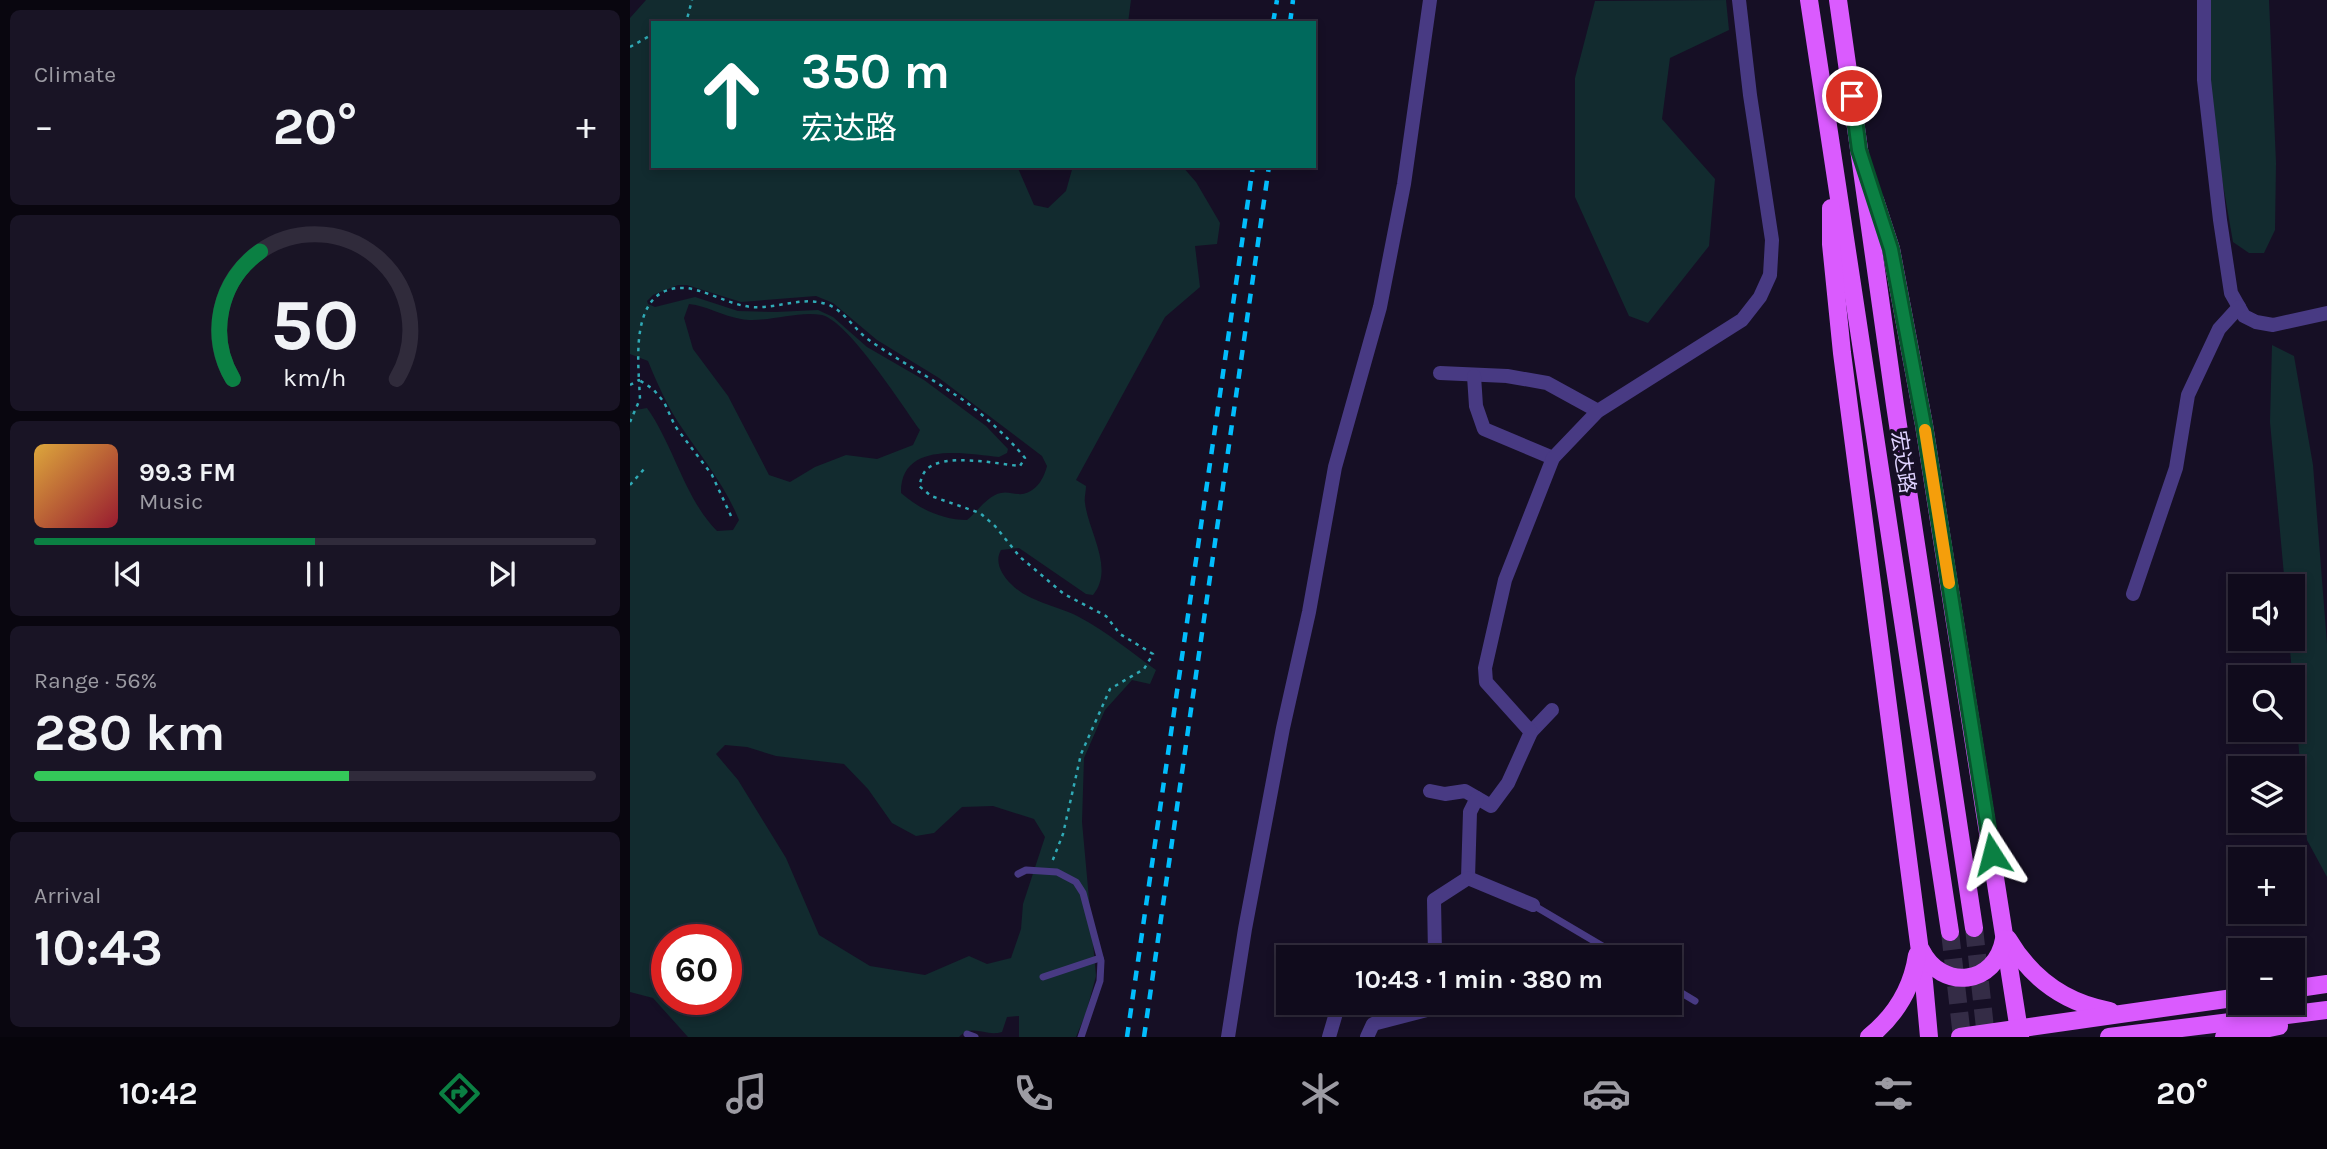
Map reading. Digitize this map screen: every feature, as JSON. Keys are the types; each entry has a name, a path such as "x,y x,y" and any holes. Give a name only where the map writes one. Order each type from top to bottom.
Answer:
{"main road":[{"name":"宏达路","path":"1809,0 1951,932"},
{"name":"宏达路","path":"1838,0 1974,928"},
{"path":"1859,150 1891,249 1924,425 2019,1033"},
{"path":"1831,152 1831,244 1842,353 1919,941 1929,1037"},
{"path":"1919,941 1922,952 1933,967 1950,976 1968,978 1985,971 1998,958 2005,932"},
{"path":"2005,932 2030,969 2067,998 2095,1008 2138,1011"},
{"path":"1869,1037 1891,1016 1906,993 1915,966 1919,941"},
{"path":"2305,987 2327,984"},
{"path":"1960,1037 2019,1033 2138,1011 2228,999"},
{"path":"2109,1037 2327,1012"},
{"path":"2224,1037 2327,1012"}],"street":[{"path":"1228,1037 1247,915 1283,728 1309,612 1335,467 1380,307 1404,184 1430,0"},
{"path":"1531,732 1486,682 1485,668 1505,580 1553,458 1598,411 1742,320 1760,296 1770,275 1772,240 1739,0"},
{"path":"2204,0 2203,80 2231,293 2244,316 2273,326 2327,313"},
{"path":"2133,594 2176,468 2188,395 2219,329 2239,307"},
{"path":"1440,373 1507,376 1548,383 1598,411"},
{"path":"1474,376 1476,406 1484,429 1553,458"},
{"path":"1430,791 1445,794 1465,791 1491,806 1508,783 1531,732 1552,710"},
{"path":"1468,878 1470,812 1477,798"},
{"path":"1468,878 1534,905"},
{"path":"1435,945 1434,900 1468,878"},
{"path":"1329,1037 1335,1015"},
{"path":"1367,1037 1373,1024 1408,1015"}],"lane":[{"path":"1018,874 1027,870 1067,875 1083,893 1100,958 1100,981 1081,1037"},
{"path":"1534,905 1601,945"},
{"path":"1043,977 1100,958"},
{"path":"1682,993 1695,1001"}],"path":[{"path":"684,21 692,0"},
{"path":"630,47 651,35"},
{"path":"630,422 640,399 639,336 643,314 654,300 667,291 685,288 754,308 801,300 831,306 867,338 958,396 1016,446 1025,458 1020,466 945,461 923,472 919,486 930,496 980,513 995,526 1020,557 1063,594 1106,616 1120,634 1153,654 1144,669 1110,689 1080,754 1063,834 1049,871"},
{"path":"630,385 639,380"},
{"path":"639,380 653,389 664,402 676,426 712,475 731,516"},
{"path":"630,485 645,468"}],"green space":[{"path":"646,0 1131,0 1128,21 651,21 651,168 1018,168 1034,205 1048,208 1066,191 1072,168 1184,168 1196,182 1220,223 1217,244 1195,246 1200,287 1165,317 1076,480 1086,486 1087,514 1101,562 1099,585 1093,595 1086,594 1019,548 1001,550 998,559 1002,572 1018,590 1089,623 1156,670 1150,684 1132,680 1105,710 1084,758 1082,822 1096,976 1076,1037 1019,1037 1019,1016 1007,1017 1002,1032 969,1031 959,1037 688,1037 668,1015 742,1015 742,924 651,924 651,997 630,992 630,411 647,408 696,504 717,531 733,530 739,520 720,483 672,412 648,361 630,354 630,18","holes":["678,285 687,285 741,302 816,296 833,303 877,340 939,378 1042,456 1047,466 1044,475 1036,487 1028,492 996,494 967,520 949,518 916,504 901,493 903,476 911,465 922,458 952,453 999,457 1007,453 1008,449 986,426 924,380 867,347 833,317 818,310 738,311 695,297 655,307 648,304 647,301 653,295","689,304 734,318 750,320 812,314 822,315 833,321 860,347 920,430 913,445 877,459 846,455 815,467 790,482 769,475 728,396 693,349 684,318","725,745 747,747 776,756 844,764 868,789 892,823 916,836 934,833 962,807 993,806 1034,819 1045,837 1023,904 1021,929 1011,958 987,964 969,956 925,975 870,966 819,935 786,858 738,780 716,754"]},
{"path":"1726,0 1729,30 1670,58 1662,119 1715,179 1709,246 1648,323 1629,316 1575,197 1575,78 1595,1"},
{"path":"2211,0 2269,0 2276,163 2275,230 2264,253 2249,253 2233,242 2210,110"},
{"path":"2272,345 2294,356 2313,465 2327,644 2327,877 2307,840 2305,756 2299,756 2298,742 2305,742 2305,665 2291,665 2290,651 2305,651 2305,574 2284,574 2270,422"}],"tunnel":[{"path":"1974,928 1986,1037"},
{"path":"1950,932 1962,1037"}],"railway":[{"path":"1273,21 1277,0"},
{"path":"1290,21 1293,0"},
{"path":"1127,1037 1253,168"},
{"path":"1144,1037 1269,168"}],"slow traffic":[{"path":"1925,430 1949,583"}],"route":[{"path":"1852,96 1859,150 1891,249 1924,425 1992,854"}]}
